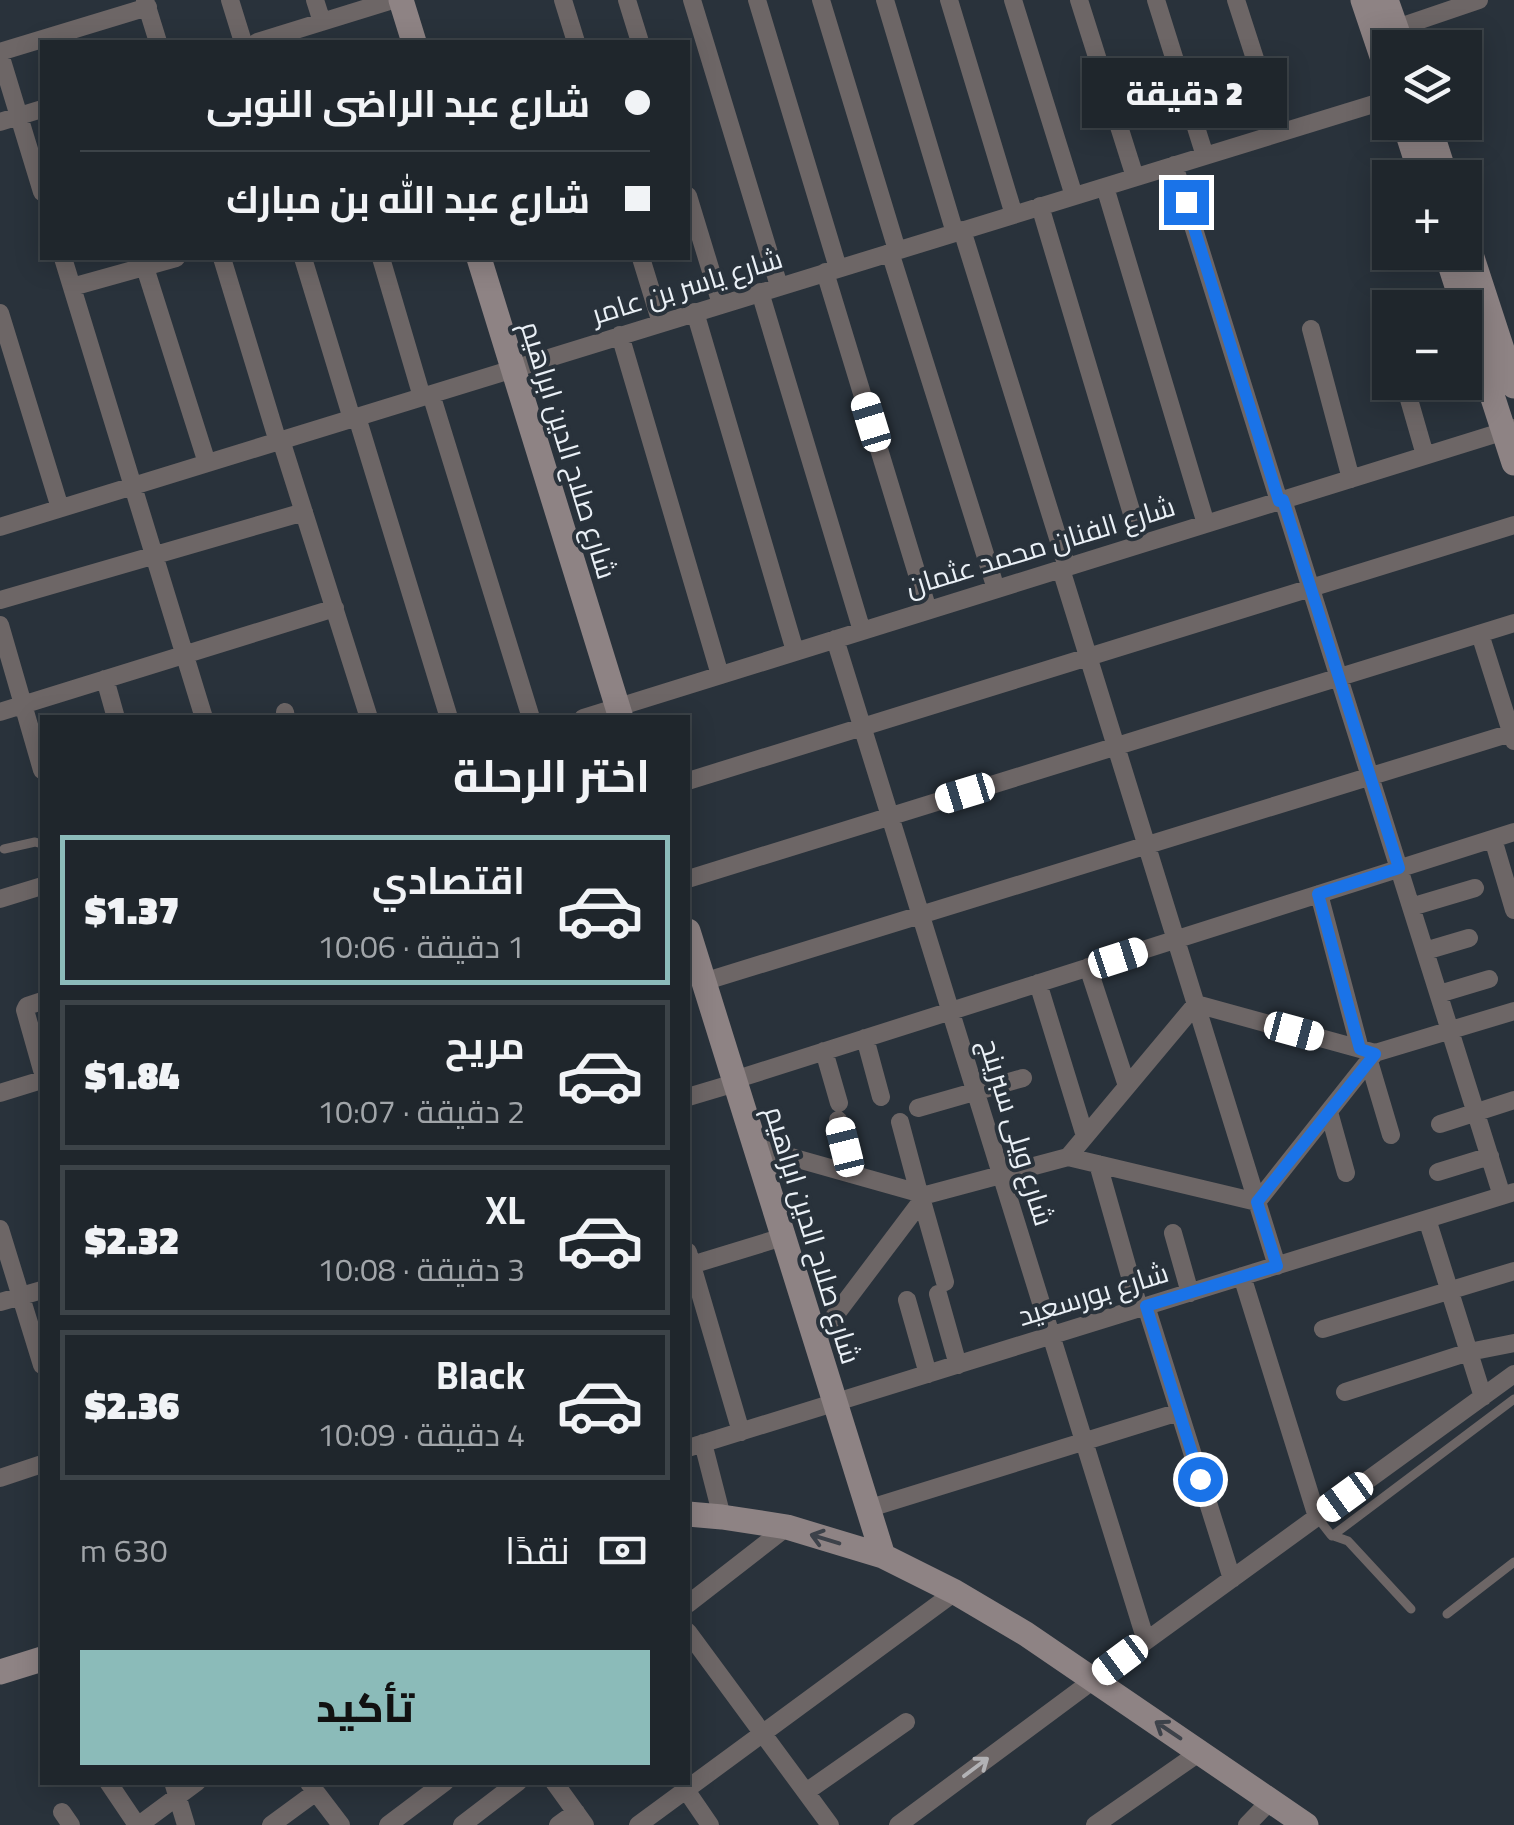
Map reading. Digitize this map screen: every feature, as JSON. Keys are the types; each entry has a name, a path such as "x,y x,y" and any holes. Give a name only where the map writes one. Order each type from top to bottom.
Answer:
{"main road":[{"path":"397,0 413,40"},
{"path":"1363,0 1387,30"},
{"path":"1386,0 1391,30"},
{"name":"شارع صلاح الدين ابراهيم","path":"480,260 619,712"},
{"path":"1476,270 1514,383"},
{"path":"1482,358 1509,429 1514,463"},
{"name":"شارع صلاح الدين ابراهيم","path":"690,938 882,1556"},
{"path":"690,1514 787,1527 882,1556 955,1592 1026,1634 1306,1825"},
{"path":"0,1672 40,1660"}],"street":[{"path":"230,0 241,40"},
{"path":"315,0 316,30"},
{"path":"266,40 316,30 397,0"},
{"path":"563,0 575,40"},
{"path":"626,0 639,40"},
{"path":"692,0 779,286"},
{"path":"757,0 928,610"},
{"path":"821,0 996,589"},
{"path":"886,0 1277,1266"},
{"path":"948,0 1014,214"},
{"path":"1014,0 1074,196"},
{"path":"1079,0 1135,177"},
{"path":"1156,0 1205,156"},
{"path":"1236,0 1280,133"},
{"path":"1408,30 1479,0"},
{"path":"40,185 0,53 146,4 157,40"},
{"name":"شارع ياسر بن عامر","path":"0,527 1372,105"},
{"path":"0,122 40,110"},
{"path":"1174,165 1490,1156 1508,1194"},
{"path":"1104,186 1206,524"},
{"path":"690,203 721,304"},
{"path":"1040,206 1141,544"},
{"path":"63,260 203,715"},
{"path":"223,260 368,715"},
{"path":"304,260 449,715"},
{"path":"381,260 530,715"},
{"path":"642,260 661,323"},
{"path":"72,287 144,262 207,463"},
{"path":"760,292 862,630"},
{"path":"0,312 60,508"},
{"path":"696,312 795,652"},
{"path":"1312,329 1351,479"},
{"path":"620,335 720,675"},
{"path":"1409,400 1425,455"},
{"name":"شارع الفنان محمد عثمان","path":"619,712 720,675 1509,429"},
{"path":"0,600 304,512"},
{"path":"690,780 1514,525"},
{"path":"0,712 334,608"},
{"path":"690,878 1514,623"},
{"path":"0,625 40,763"},
{"path":"703,982 1370,776 1513,737 1480,634"},
{"name":"شارع ويلى سبرينج","path":"835,639 1146,1641"},
{"path":"105,680 115,715"},
{"path":"690,1096 1514,832"},
{"path":"1492,839 1514,910"},
{"path":"0,899 40,887"},
{"path":"1411,907 1476,888"},
{"path":"1318,894 1391,1135"},
{"path":"1425,951 1469,938"},
{"path":"1088,967 1127,1086"},
{"path":"1439,994 1489,979"},
{"path":"1038,983 1086,1136"},
{"path":"40,1003 25,1010 40,1063"},
{"path":"1196,1004 1368,1054 1514,1011"},
{"path":"1068,1157 1196,1004"},
{"path":"865,1038 881,1097"},
{"path":"824,1051 851,1174"},
{"path":"1257,1202 1329,1112 1368,1054"},
{"path":"918,1108 1023,1078"},
{"path":"0,1093 40,1081"},
{"path":"1440,1124 1514,1100"},
{"path":"1329,1112 1346,1174"},
{"path":"900,1122 922,1196 958,1364"},
{"path":"754,1146 922,1196 1068,1157 1257,1202"},
{"path":"1438,1172 1490,1156"},
{"path":"1098,1164 1232,1579"},
{"name":"شارع بورسعيد","path":"695,1446 1508,1194"},
{"path":"815,1342 922,1196"},
{"path":"1427,1219 1483,1397"},
{"path":"0,1229 40,1358"},
{"path":"1174,1233 1190,1293"},
{"path":"690,1261 783,1237"},
{"path":"690,1264 741,1432"},
{"path":"1323,1329 1514,1271"},
{"path":"1242,1276 1317,1518"},
{"path":"0,1302 40,1291"},
{"path":"907,1300 928,1374"},
{"path":"1345,1392 1469,1352 1514,1343"},
{"path":"898,1825 1514,1374"},
{"path":"867,1508 1179,1412"},
{"path":"695,1446 722,1517"},
{"path":"0,1478 40,1465"},
{"path":"690,1602 787,1527"},
{"path":"638,1825 955,1592"},
{"path":"690,1635 830,1825"},
{"path":"806,1792 906,1722"},
{"path":"1095,1825 1200,1752"},
{"path":"110,1785 138,1825 175,1790 186,1825"},
{"path":"388,1825 442,1785"},
{"path":"462,1825 514,1785"},
{"path":"556,1785 580,1818 558,1825"},
{"path":"271,1825 312,1787 341,1825"},
{"path":"686,1790 710,1825"},
{"path":"1247,1825 1270,1801"}],"lane":[{"path":"4,849 40,843"},
{"path":"1332,1536 1514,1398"},
{"path":"1317,1518 1332,1536 1347,1540 1411,1609"},
{"path":"1447,1614 1514,1562"}],"route":[{"path":"1186,202 1399,868 1318,894 1360,1049 1375,1054 1257,1202 1277,1266 1146,1306 1200,1479"}]}
